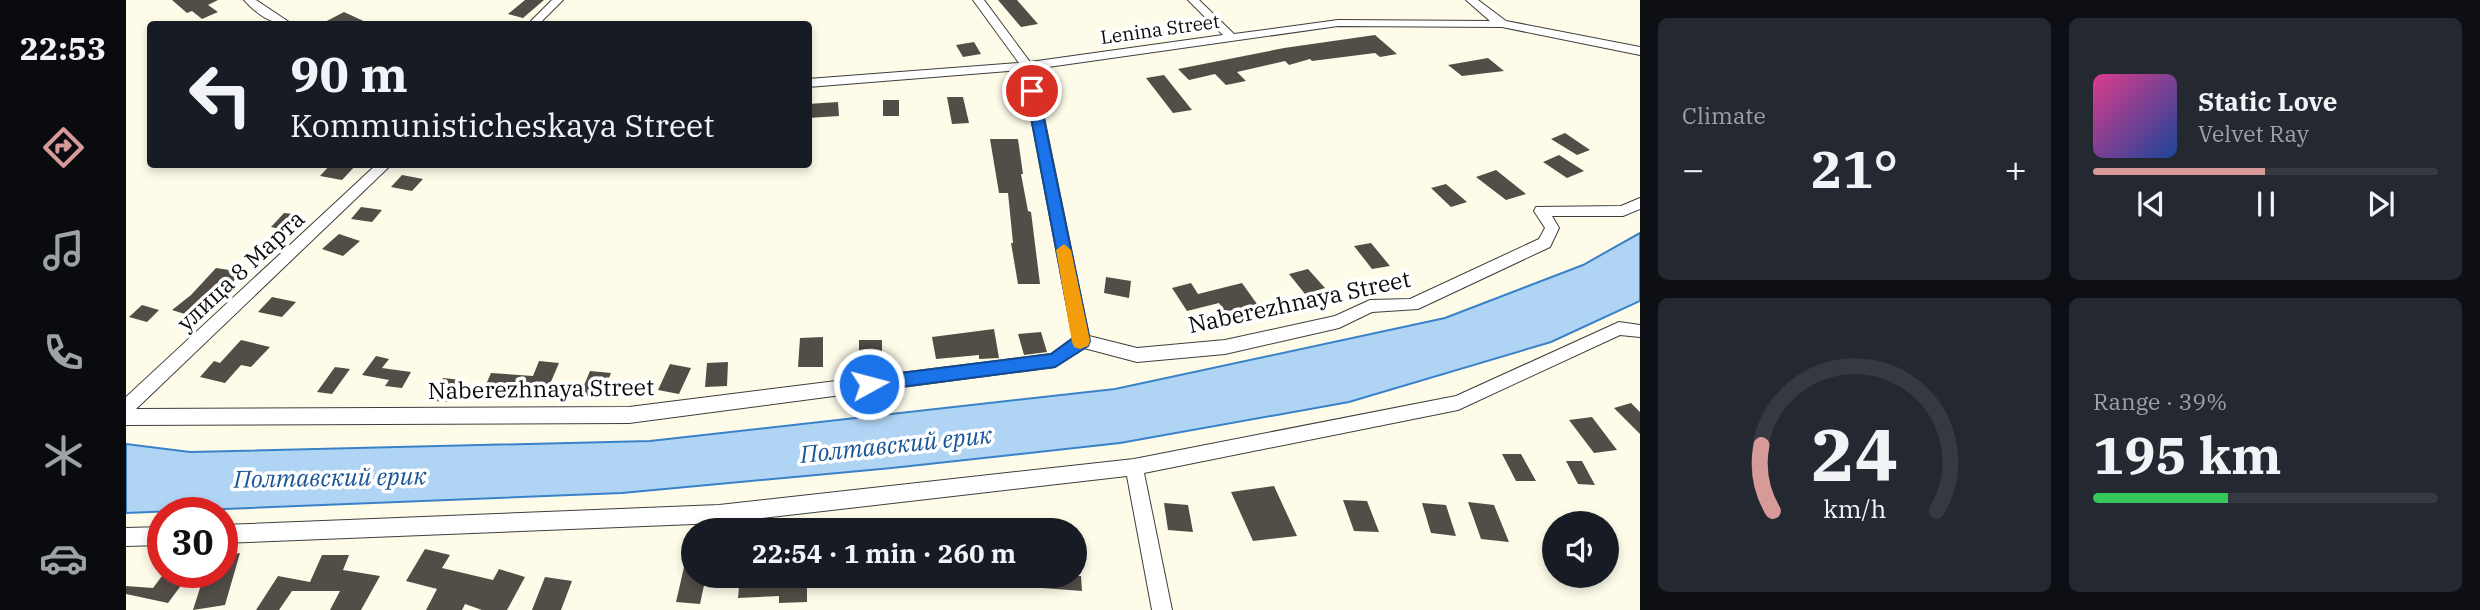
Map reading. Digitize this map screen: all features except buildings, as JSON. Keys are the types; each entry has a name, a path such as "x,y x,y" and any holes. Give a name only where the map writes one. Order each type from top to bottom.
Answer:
{"street":[{"path":"249,0 279,21"},
{"path":"536,21 558,0"},
{"path":"978,0 1027,66 1082,341"},
{"path":"1193,0 1230,36"},
{"path":"1471,0 1502,24"},
{"name":"Lenina Street","path":"812,83 1027,66 1338,23 1502,24 1640,51"},
{"name":"улица 8 Марта","path":"126,408 382,168"},
{"name":"Naberezhnaya Street","path":"126,417 629,415 1055,360 1082,341 1137,355 1225,347 1339,322 1370,306 1412,305 1545,243 1552,228 1541,212 1623,211 1640,203"},
{"path":"238,533 719,514 1134,467 1458,403 1619,328 1640,331"},
{"path":"1134,467 1162,610"},
{"path":"126,537 147,536"}],"water":[{"name":"Полтавский ерик","path":"1640,233 1640,301 1551,342 1349,402 1120,443 622,493 238,508 238,497 147,497 147,512 126,513 126,444 190,452 650,441 1115,389 1445,318 1583,265"}],"slow traffic":[{"path":"1064,250 1082,341 1080,342"}],"route":[{"path":"869,384 1055,360 1082,341 1032,91"}]}
